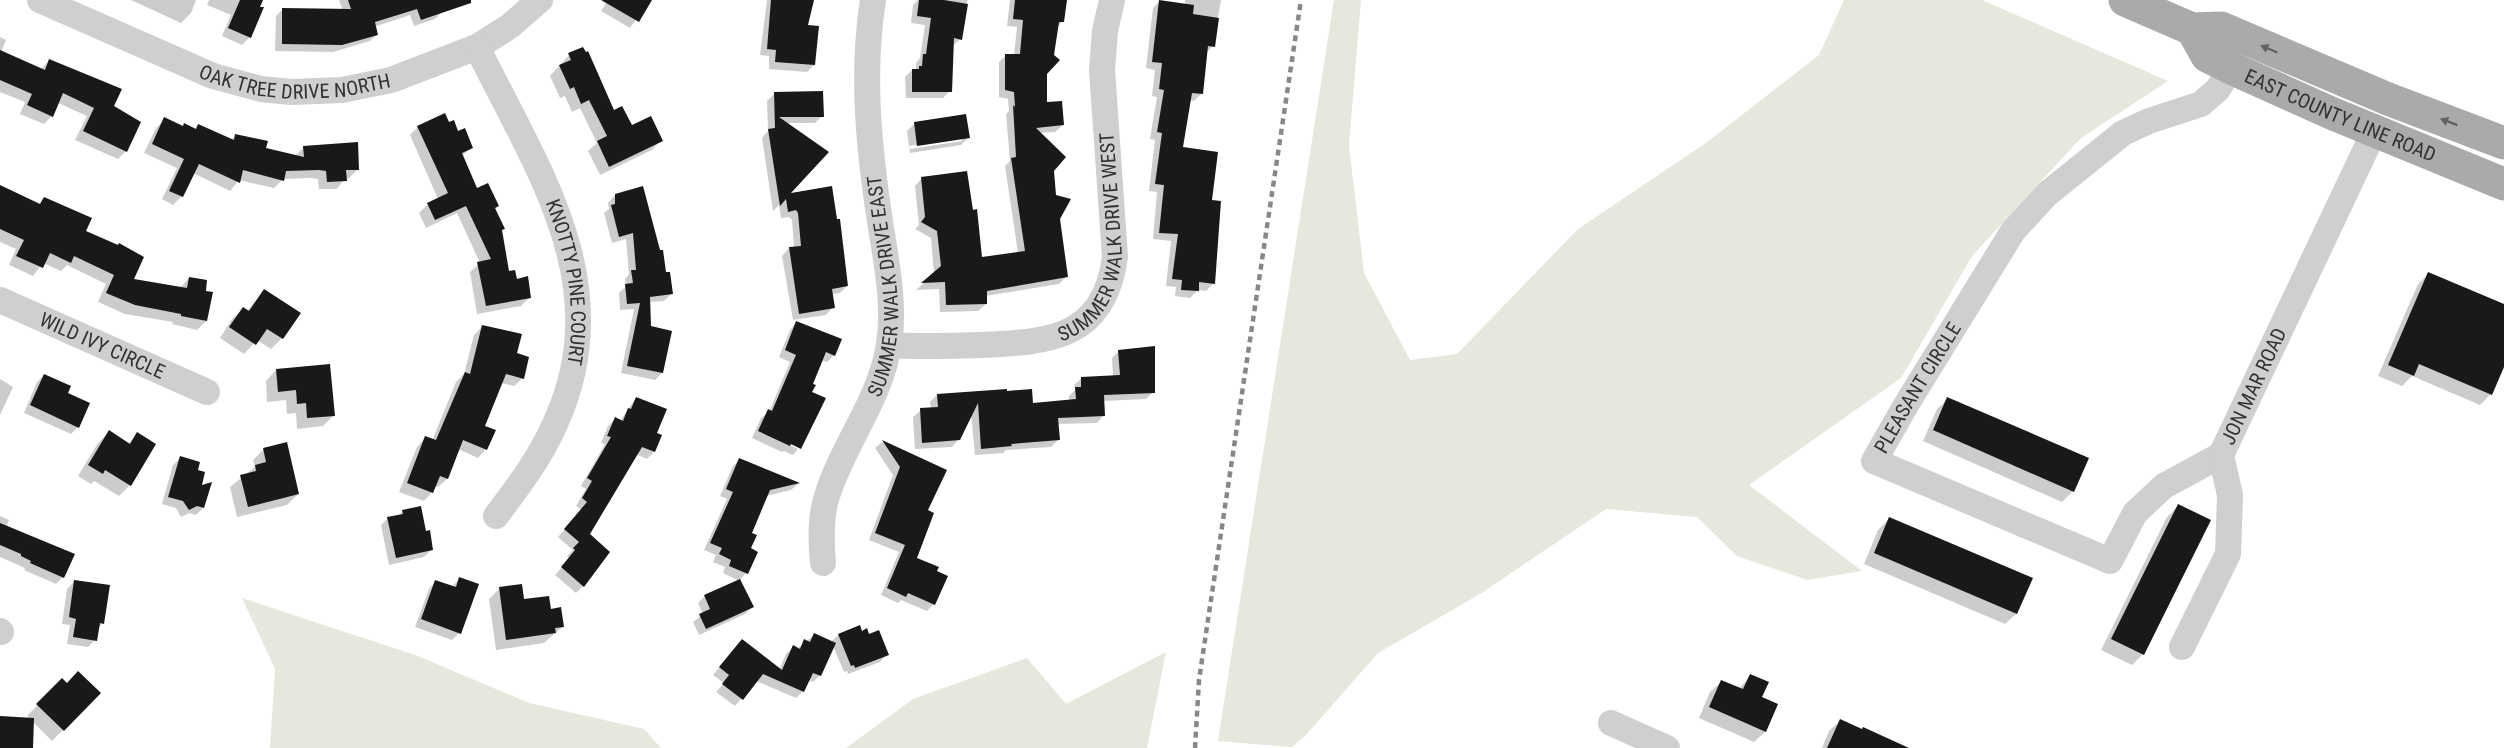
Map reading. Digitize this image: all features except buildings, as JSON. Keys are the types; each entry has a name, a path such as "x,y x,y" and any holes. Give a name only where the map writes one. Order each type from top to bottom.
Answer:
{"main road":[{"name":"EAST COUNTY LINE ROAD","path":"2125,0 2192,29 2221,28 2388,99 2504,143"},
{"name":"EAST COUNTY LINE ROAD","path":"2192,29 2207,56 2230,68 2374,132 2504,184"}],"street":[{"name":"OAK TREE DRIVE NORTH","path":"40,0 213,76 242,85 281,91 342,90 391,80 477,47 510,26 540,0"},
{"name":"SUMMER WALK DRIVE EAST","path":"823,563 822,529 827,495 879,380 889,345 890,299 867,111 868,41 873,0"},
{"name":"SUMMER WALK DRIVE WEST","path":"889,345 921,347 1035,343 1072,330 1100,303 1112,277 1115,257 1102,70 1105,31 1112,0"},
{"name":"KNOTTY PINE COURT","path":"477,47 557,211 574,268 578,307 573,367 560,413 532,466 496,516"},
{"name":"PLEASANT CIRCLE","path":"2221,455 2164,486 2135,513 2110,561 1874,461 2007,240 2030,210 2123,133 2149,121 2201,104 2218,89 2230,68"},
{"name":"JON MAR ROAD","path":"2182,647 2228,554 2230,495 2221,455 2374,132"},
{"name":"WILD IVY CIRCLE","path":"0,300 207,392"},
{"path":"1611,723 1667,748"}],"shaded area":[{"path":"1334,0 1361,0 1349,146 1364,273 1410,360 1457,354 1578,229 1706,143 1819,55 1844,0 1982,0 2168,81 2081,138 1972,256 1901,378 1749,485 1862,571 1807,580 1737,556 1697,517 1606,509 1480,594 1378,653 1306,735 1292,747 1218,741"},
{"path":"242,598 418,656 529,703 644,729 661,748 270,748 275,669"},
{"path":"1166,652 1147,748 846,748 913,699 1027,658 1066,704"}],"railway":[{"path":"1195,748 1199,680 1301,0"}]}
